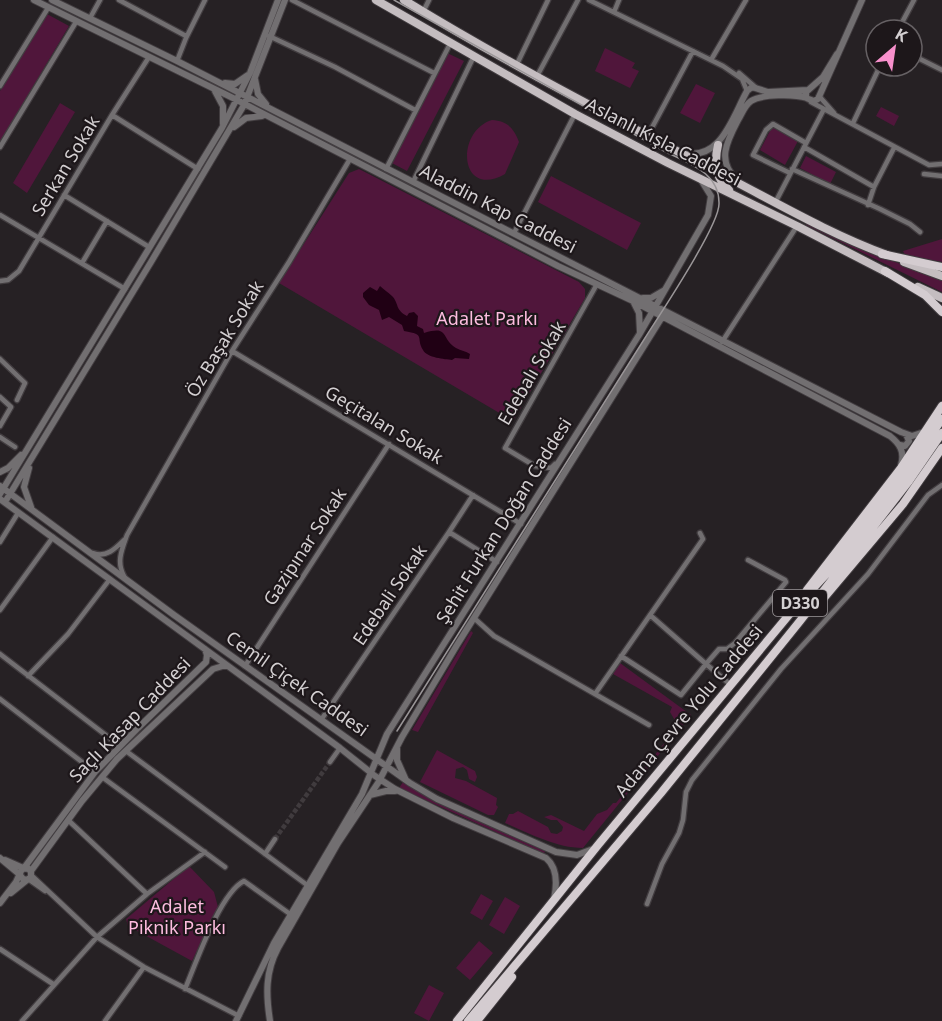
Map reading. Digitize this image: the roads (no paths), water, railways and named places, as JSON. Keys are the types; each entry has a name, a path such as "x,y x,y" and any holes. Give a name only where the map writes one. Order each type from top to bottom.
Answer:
{"highway":[{"path":"882,254 942,267"},
{"path":"885,272 925,295 942,312"},
{"path":"793,610 901,468 929,426 939,417 942,405"},
{"name":"Adana Çevre Yolu Caddesi","path":"456,1021 793,610 832,568 893,491 939,417"},
{"name":"Adana Çevre Yolu Caddesi","path":"468,1021 662,792 800,621 909,481 942,433"},
{"path":"800,621 835,588 917,486 942,448"},
{"path":"450,1021 480,985 509,956"},
{"path":"477,1021 511,978 523,956"}],"main road":[{"name":"Aslanlı Kışla Caddesi","path":"376,0 575,114 701,180 738,196 885,272 942,298"},
{"name":"Aslanlı Kışla Caddesi","path":"404,0 536,78 775,203 882,254 942,276"},
{"path":"717,145 717,172 726,188 738,196"}],"street":[{"name":"Aladdin Kap Caddesi","path":"34,0 237,100 558,266 655,309 890,436 900,445"},
{"name":"Aladdin Kap Caddesi","path":"52,0 177,61 641,297 655,309"},
{"path":"90,18 100,0"},
{"path":"119,0 186,36"},
{"path":"1,496 149,247 198,169 244,105 248,97 252,74 278,0"},
{"path":"1,496 10,493 225,130 240,93 252,74 285,0"},
{"path":"292,0 434,74"},
{"path":"423,12 429,0"},
{"path":"516,66 548,0"},
{"path":"536,78 578,0"},
{"path":"589,0 742,75 757,89 759,95 744,109 725,151 728,169 747,188"},
{"path":"614,12 619,0"},
{"path":"711,60 746,0"},
{"path":"723,66 742,79 748,97 755,99 791,95 815,101 862,0"},
{"path":"904,18 914,0"},
{"path":"177,61 202,1"},
{"path":"0,86 48,8"},
{"path":"0,147 76,22"},
{"path":"269,36 335,67 415,110"},
{"path":"386,169 451,42"},
{"path":"647,137 693,51"},
{"path":"837,54 823,77 809,89 806,94 808,99 824,110 853,123 894,148 929,165 942,164"},
{"path":"413,182 474,56"},
{"name":"Serkan Sokak","path":"0,281 8,280 20,271 149,57"},
{"path":"924,61 942,70"},
{"path":"216,81 235,84 252,74"},
{"path":"252,74 258,94 271,109"},
{"path":"853,123 874,78"},
{"path":"677,151 698,154 717,145 747,91 752,87 772,92 816,89 826,105 839,116"},
{"path":"212,88 223,106 225,130"},
{"path":"775,203 824,110"},
{"path":"514,234 575,114"},
{"path":"112,115 198,169"},
{"path":"225,130 246,118 267,116"},
{"path":"874,187 773,124 766,130 753,155 910,224 920,232"},
{"path":"868,205 874,187 894,148"},
{"name":"Öz Başak Sokak","path":"127,535 232,351 294,254 350,159"},
{"path":"924,174 942,176"},
{"name":"Şehit Furkan Doğan Caddesi","path":"368,771 387,734 655,309 708,215 711,195 701,180"},
{"path":"64,195 149,247"},
{"path":"64,195 149,247"},
{"path":"0,215 125,289"},
{"path":"81,263 107,221"},
{"path":"721,344 797,226"},
{"name":"Edebalı Sokak","path":"562,458 550,468 544,468 535,466 505,448 597,284"},
{"path":"641,297 651,298 666,288"},
{"path":"633,301 641,320 639,335"},
{"name":"Şehit Furkan Doğan Caddesi","path":"270,1021 267,991 269,972 272,959 291,924 474,618 664,314"},
{"name":"Aladdin Kap Caddesi","path":"721,344 906,434"},
{"name":"Geçitalan Sokak","path":"232,351 521,524"},
{"path":"0,359 25,383 17,400"},
{"path":"0,397 11,407 0,426"},
{"path":"906,434 912,436 922,434 929,426"},
{"path":"901,468 903,459 900,445 905,446 909,441 906,434"},
{"path":"0,436 15,447"},
{"name":"Gazipınar Sokak","path":"245,666 389,444"},
{"path":"0,472 8,468 30,446"},
{"path":"33,455 24,487 33,510"},
{"path":"647,904 662,864 679,832 686,792 692,780 781,669 868,574 928,495 942,485"},
{"name":"Cemil Çiçek Caddesi","path":"546,858 473,827 379,780 340,748 228,665 18,513 1,496 10,493 245,666 362,748 377,756 386,766 437,799 564,854 576,855 589,852 598,845"},
{"path":"449,532 473,495"},
{"path":"0,542 18,513"},
{"name":"Edebali Sokak","path":"321,720 449,532 497,562"},
{"path":"595,694 703,539 700,533"},
{"path":"86,550 99,555 109,553 127,535"},
{"path":"126,579 120,569 119,558 127,535"},
{"path":"0,610 53,537"},
{"path":"621,656 681,695 719,649 727,649 735,642 786,582 748,560"},
{"path":"28,676 68,634 110,579"},
{"path":"650,615 731,685"},
{"path":"474,618 494,636 649,725"},
{"name":"Saçlı Kasap Caddesi","path":"5,897 29,876 123,748 206,662 205,648"},
{"path":"0,654 307,885"},
{"path":"206,662 212,660 215,662 215,667"},
{"name":"Saçlı Kasap Caddesi","path":"5,897 21,871 95,772 215,667 228,665"},
{"path":"0,699 95,772"},
{"path":"387,734 391,742 396,742 402,737"},
{"path":"353,758 362,758 362,748 374,748 383,742"},
{"path":"397,745 397,760 408,781"},
{"path":"330,762 340,748"},
{"path":"237,1018 290,914 367,782 368,771"},
{"path":"102,777 225,867"},
{"path":"369,795 386,790 398,791"},
{"path":"68,820 147,894"},
{"path":"265,854 275,839"},
{"path":"551,850 552,855 546,858 550,861 556,876 553,902"},
{"path":"22,1021 97,937 147,894 205,852"},
{"path":"1,859 29,876 97,937 144,967 245,1021"},
{"path":"21,871 23,879 29,876"},
{"path":"185,989 220,908 238,884 244,881 257,888 290,914"},
{"path":"0,903 5,897"},
{"path":"0,949 53,984"},
{"path":"105,1021 144,967"}],"tunnel":[{"path":"275,839 330,762"}],"tram line":[{"path":"394,0 701,170 714,184 719,204 710,231 688,270 397,731"}],"park label":[{"name":"Adalet Parkı","path":"487,319"},
{"name":"Adalet Piknik Parkı","path":"177,917"}]}
